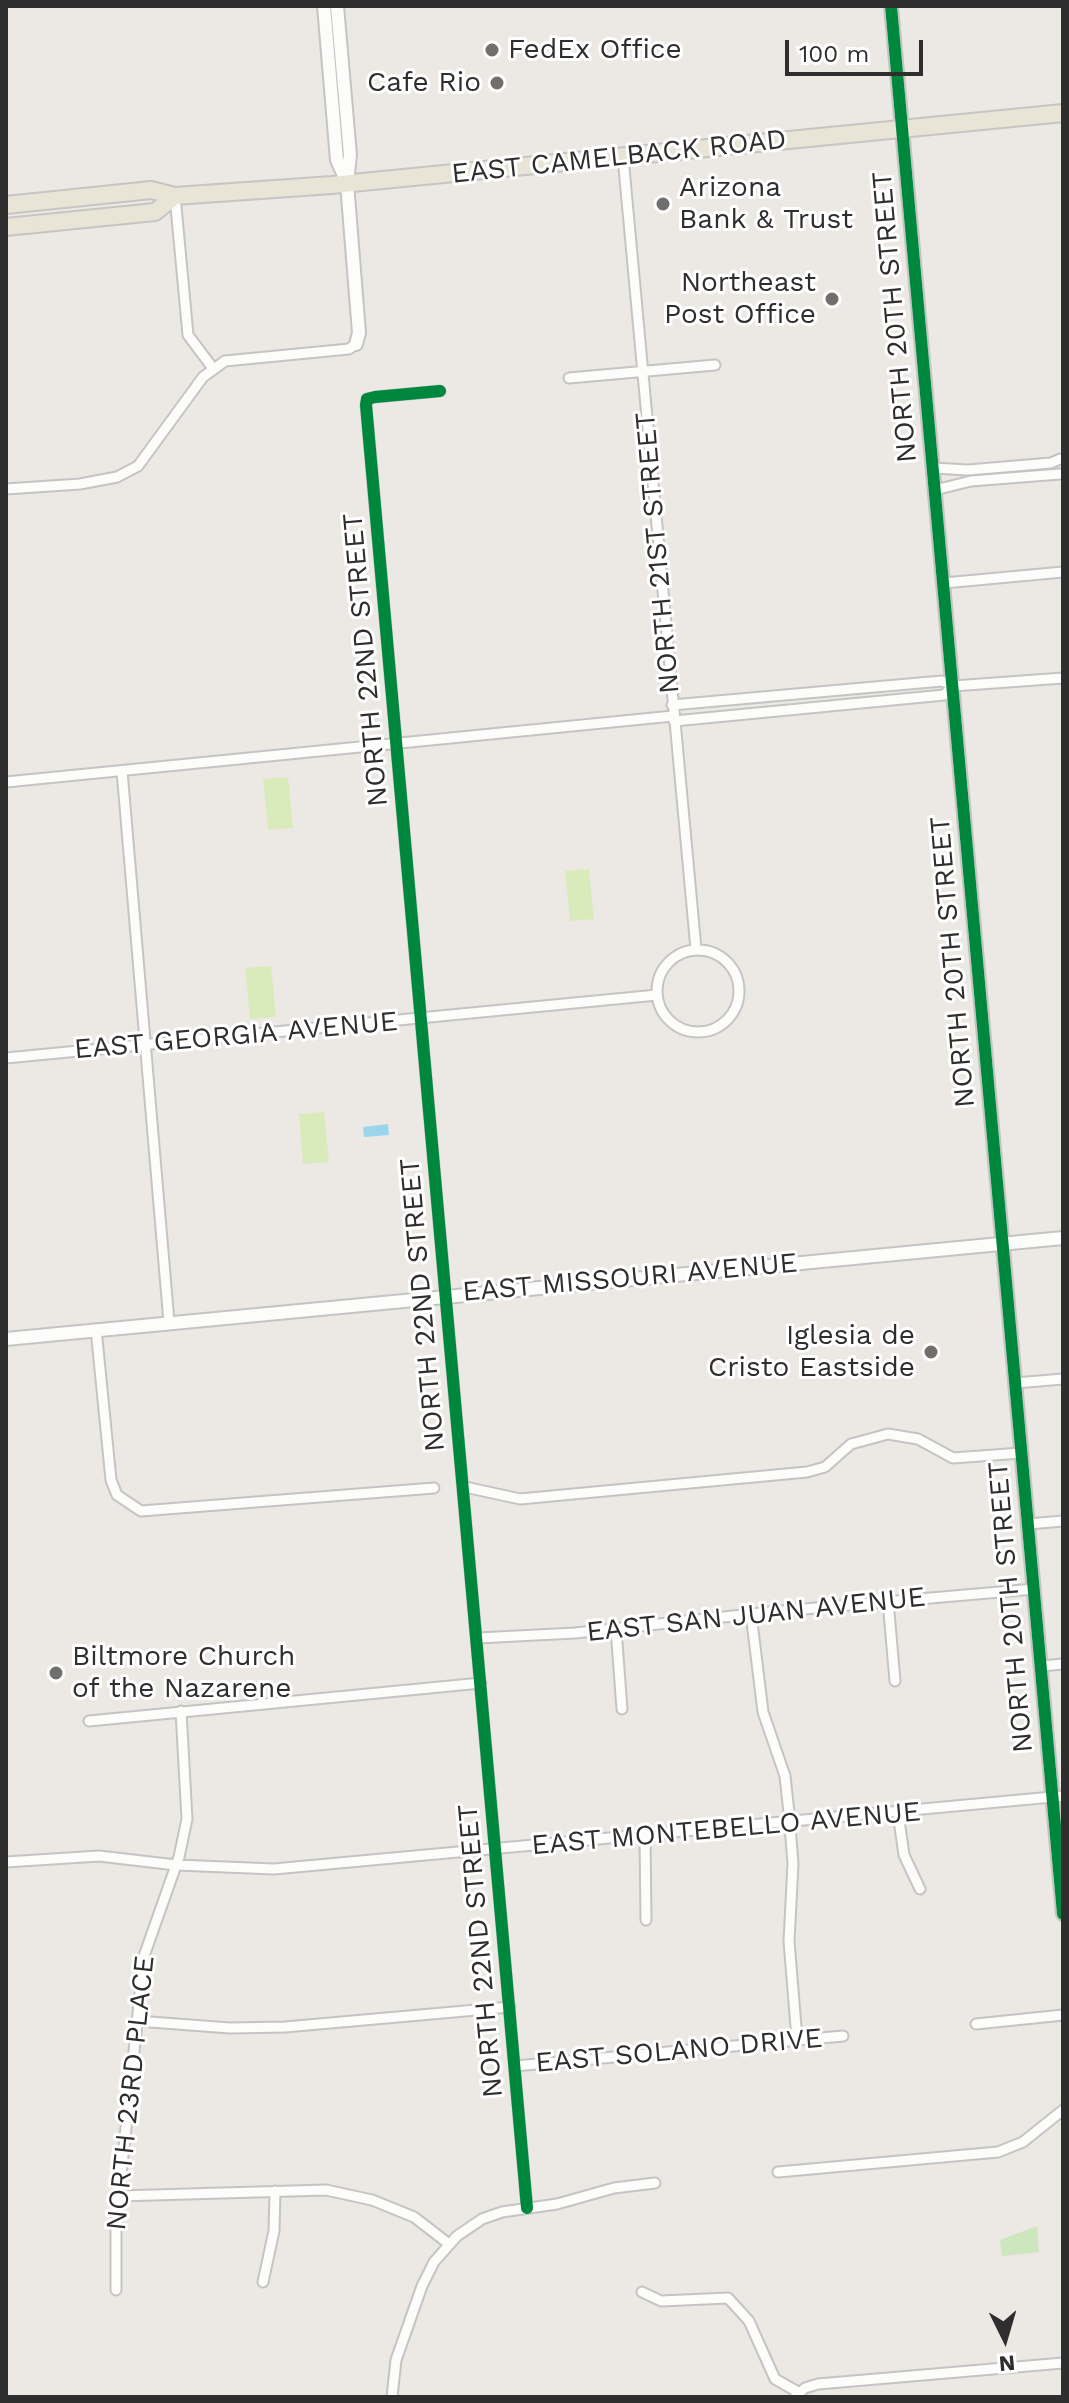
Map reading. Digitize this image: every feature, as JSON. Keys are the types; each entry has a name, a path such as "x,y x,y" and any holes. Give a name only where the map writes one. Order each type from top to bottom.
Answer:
{"main road":[{"name":"EAST CAMELBACK ROAD","path":"6,205 151,190 175,196 347,183 1063,113"},
{"name":"EAST CAMELBACK ROAD","path":"6,227 155,212 175,196"}],"street":[{"path":"324,6 337,82"},
{"path":"6,489 80,484 117,477 138,466 212,367 232,359 349,349 356,344 359,333 347,183 337,160 337,6"},
{"name":"NORTH 20TH STREET","path":"891,6 1021,1453 1058,1797 1063,1914"},
{"name":"NORTH 21ST STREET","path":"623,157 696,949"},
{"path":"175,196 188,335 212,367"},
{"path":"569,378 715,365"},
{"name":"NORTH 22ND STREET","path":"440,391 367,399 527,2208"},
{"path":"933,468 968,470 1051,463 1062,458"},
{"path":"1062,458 1057,469 1062,475"},
{"path":"935,490 971,481 1062,475"},
{"path":"944,583 1063,572"},
{"path":"6,782 397,745 942,681 953,686 1063,678"},
{"path":"673,714 944,695 953,686"},
{"path":"122,771 169,1322"},
{"path":"696,949 722,957 738,979 737,1006 730,1018 707,1032 679,1028 668,1020 657,995 658,982 671,959 696,949"},
{"name":"EAST GEORGIA AVENUE","path":"6,1058 657,995"},
{"name":"EAST MISSOURI AVENUE","path":"6,1339 1063,1238"},
{"path":"96,1329 109,1473 117,1495 141,1511 434,1488"},
{"path":"1015,1383 1063,1379"},
{"path":"465,1487 505,1498 530,1499 807,1472 825,1467 851,1444 888,1434 918,1439 953,1458 1021,1453"},
{"path":"1028,1524 1063,1521"},
{"name":"EAST SAN JUAN AVENUE","path":"478,1638 616,1629 1034,1589"},
{"path":"888,1601 895,1681"},
{"path":"751,1614 763,1712 785,1776 793,1864 789,1941 797,2039"},
{"path":"616,1629 622,1709"},
{"path":"1042,1666 1063,1664"},
{"path":"89,1721 481,1683"},
{"name":"NORTH 23RD PLACE","path":"116,2290 119,2196 147,1941 176,1865 188,1806 181,1711"},
{"name":"EAST MONTEBELLO AVENUE","path":"6,1862 99,1856 176,1865 274,1869 1058,1797"},
{"path":"898,1813 907,1864 920,1889"},
{"path":"645,1837 646,1920"},
{"path":"137,2021 230,2028 285,2027 510,2007"},
{"path":"976,2024 1063,2015"},
{"name":"EAST SOLANO DRIVE","path":"515,2066 843,2036"},
{"path":"778,2172 998,2152 1023,2142 1063,2110"},
{"path":"392,2397 393,2372 405,2331 428,2273 449,2244 482,2219 557,2204 614,2188 655,2183"},
{"path":"119,2196 326,2190 372,2200 414,2217 449,2244"},
{"path":"263,2282 274,2231 275,2191"},
{"path":"642,2292 661,2301 728,2298 749,2321 775,2379 796,2395 818,2384 1063,2363"}],"green space":[{"path":"288,777 293,828 268,830 263,779"},
{"path":"589,869 594,919 570,921 565,871"},
{"path":"271,966 276,1017 250,1019 245,968"},
{"path":"324,1112 329,1162 303,1164 299,1114"},
{"path":"1037,2226 1039,2252 1002,2256 1000,2240"}],"water":[{"path":"388,1124 389,1135 364,1137 363,1127"}],"cycle path":[{"path":"891,6 1063,1914"},
{"path":"440,391 375,397 367,399 366,405 527,2208"}],"place":[{"name":"FedEx Office","path":"492,50"},
{"name":"Cafe Rio","path":"497,83"},
{"name":"Arizona Bank & Trust","path":"663,204"},
{"name":"Northeast Post Office","path":"832,299"},
{"name":"Iglesia de Cristo Eastside","path":"931,1352"},
{"name":"Biltmore Church of the Nazarene","path":"56,1673"}]}
